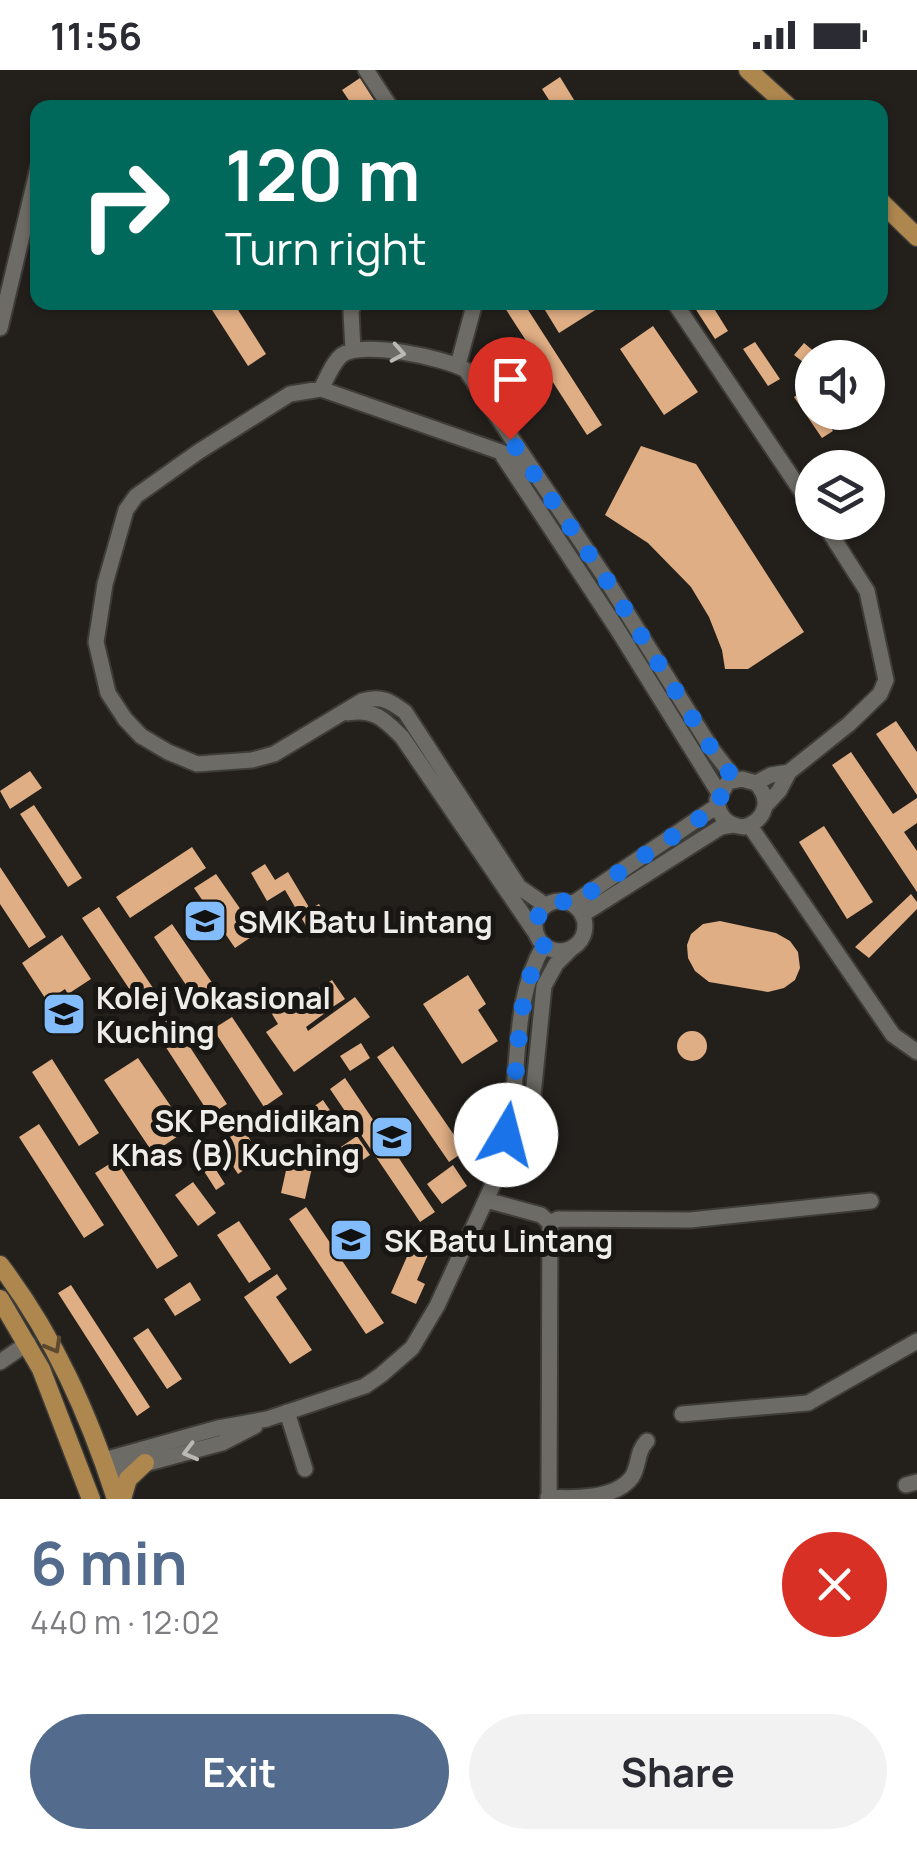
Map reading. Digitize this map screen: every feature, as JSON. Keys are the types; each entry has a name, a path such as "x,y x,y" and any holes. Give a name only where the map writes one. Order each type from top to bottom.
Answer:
{"main road":[{"path":"748,70 781,100"},
{"path":"888,208 917,237"},
{"path":"0,1265 63,1363 102,1468 119,1499"},
{"path":"0,1299 28,1343 94,1499"},
{"path":"60,1413 102,1468"},
{"path":"119,1499 128,1479 146,1463"},
{"path":"94,1499 102,1468"}],"street":[{"path":"366,70 386,100"},
{"path":"0,328 30,202"},
{"path":"352,310 353,350"},
{"path":"458,365 473,310"},
{"path":"679,310 795,482"},
{"path":"321,388 340,356 353,350 370,348 458,365 466,370 604,576 711,748 734,779 756,783 762,789 778,864"},
{"path":"530,469 501,452 321,388 290,394 136,496 126,510 105,584 96,642 108,692 125,719 141,736 197,764 252,760 274,754 362,701 379,697 405,712 518,886 545,905"},
{"path":"501,452 586,582 718,800 723,818 741,826 778,864 894,1035 917,1052"},
{"path":"577,909 721,827 741,826 764,810 790,772 880,694 886,680 867,592 834,540"},
{"path":"586,582 604,576"},
{"path":"340,715 368,711 381,716 402,737 540,940 558,950 573,947"},
{"path":"756,783 790,772"},
{"path":"577,909 718,800 734,779"},
{"path":"102,1468 146,1463 365,1386 412,1348 437,1306 508,1152 524,1141 530,1126 544,986 556,964 584,933 577,909 558,900 545,905 535,922 540,940 521,1004 506,1135 508,1152"},
{"path":"486,1200 541,1215 550,1223 548,1498 602,1494 619,1488 630,1480 637,1466 638,1450 647,1441"},
{"path":"550,1223 558,1219 690,1220 871,1201"},
{"path":"682,1414 808,1404 917,1341"},
{"path":"0,1362 28,1343"},
{"path":"286,1412 305,1469"},
{"path":"102,1468 220,1436"}],"building":[{"path":"560,77 574,100 549,100 542,89"},
{"path":"360,78 374,100 349,100 342,90"},
{"path":"212,310 238,310 266,354 248,366"},
{"path":"506,310 528,310 602,425 587,435"},
{"path":"545,310 595,310 559,333"},
{"path":"696,310 715,310 728,331 715,339"},
{"path":"653,326 698,392 664,415 620,349"},
{"path":"755,342 780,379 768,386 743,349"},
{"path":"817,430 832,430 833,431 822,438"},
{"path":"641,446 696,464 804,632 748,669 725,669 709,617 691,587 648,543 605,515"},
{"path":"896,721 917,752 917,795 876,734"},
{"path":"851,752 893,814 917,798 917,823 904,832 917,851 917,892 832,765"},
{"path":"30,771 42,788 10,809 0,791"},
{"path":"34,805 82,878 68,887 20,814"},
{"path":"824,826 873,902 847,919 799,842"},
{"path":"192,847 206,868 130,918 116,897"},
{"path":"265,864 275,880 288,872 310,909 319,904 329,920 309,931 285,890 267,901 251,873"},
{"path":"0,867 46,937 29,948 0,904"},
{"path":"216,874 257,933 235,948 194,888"},
{"path":"911,894 917,909 869,958 855,947"},
{"path":"99,907 155,991 138,1002 82,918"},
{"path":"720,921 776,933 790,941 798,952 800,968 795,980 768,992 709,982 695,971 688,958 691,934 703,924"},
{"path":"172,924 215,987 196,1000 154,937"},
{"path":"62,935 91,979 68,994 65,989 47,1001 22,963"},
{"path":"468,975 486,1004 478,1010 498,1041 462,1064 423,1004"},
{"path":"332,980 345,999 331,1008 318,989"},
{"path":"308,989 325,1013 306,1027 308,1031 355,997 370,1017 294,1072 266,1032 278,1024 272,1014"},
{"path":"232,1017 283,1094 264,1107 213,1029"},
{"path":"171,1018 227,1104 210,1115 154,1029"},
{"path":"692,1031 703,1035 707,1046 703,1057 692,1061 681,1057 677,1046 681,1035"},
{"path":"361,1043 370,1058 350,1071 340,1056"},
{"path":"393,1046 465,1151 449,1162 377,1057"},
{"path":"138,1058 187,1130 153,1153 104,1080"},
{"path":"52,1059 99,1133 79,1146 32,1072"},
{"path":"345,1078 435,1212 420,1222 330,1089"},
{"path":"323,1100 340,1125 323,1137 306,1112"},
{"path":"233,1113 262,1158 238,1174 225,1154 232,1150 216,1124"},
{"path":"39,1124 104,1225 84,1238 19,1137"},
{"path":"357,1136 370,1155 345,1172 332,1153"},
{"path":"289,1157 313,1163 305,1199 281,1193"},
{"path":"116,1160 178,1256 157,1269 95,1173"},
{"path":"211,1162 225,1184 216,1190 202,1168"},
{"path":"453,1165 467,1186 442,1204 427,1184"},
{"path":"193,1182 216,1213 198,1226 175,1195"},
{"path":"306,1207 384,1323 366,1334 289,1219"},
{"path":"239,1221 271,1269 249,1283 217,1235"},
{"path":"413,1243 430,1250 417,1280 425,1284 416,1304 391,1293"},
{"path":"277,1274 287,1289 276,1297 312,1350 290,1364 244,1297"},
{"path":"190,1282 201,1300 175,1316 164,1299"},
{"path":"71,1285 150,1407 137,1416 58,1293"},
{"path":"148,1328 182,1379 167,1389 133,1338"}],"place":[{"name":"SMK Batu Lintang","path":"205,921"},
{"name":"Kolej Vokasional Kuching","path":"64,1014"},
{"name":"SK Pendidikan Khas (B) Kuching","path":"392,1137"},
{"name":"SK Batu Lintang","path":"351,1240"}],"route":[{"path":"506,1135 521,1004 544,945 535,929 540,910 558,900 572,904 718,806 719,793 734,779 604,576 510,439"}]}
